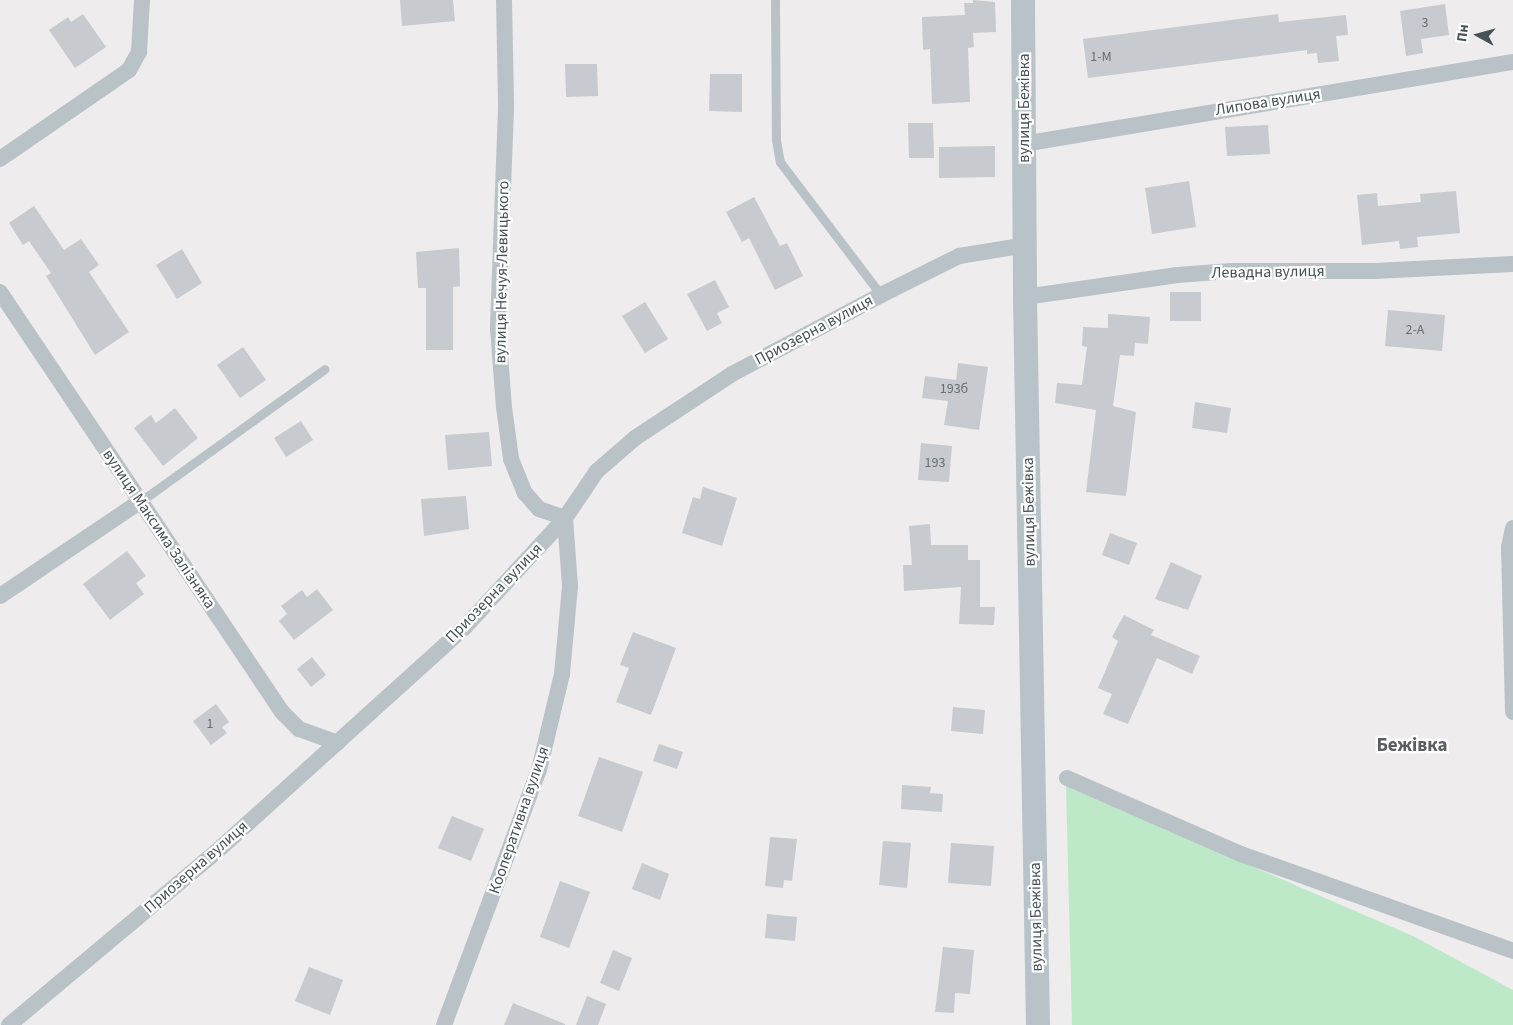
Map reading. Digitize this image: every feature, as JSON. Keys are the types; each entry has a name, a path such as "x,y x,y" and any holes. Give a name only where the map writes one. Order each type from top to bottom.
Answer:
{"main road":[{"name":"вулиця Бежівка","path":"1023,0 1025,298 1038,1025"}],"street":[{"path":"0,159 129,70 139,52 142,0"},
{"name":"вулиця Нечуя-Левицького","path":"504,0 506,108 498,328 504,407 511,459 525,493 540,509 565,518"},
{"name":"Липова вулиця","path":"1023,144 1513,62"},
{"name":"Приозерна вулиця","path":"8,1025 216,852 464,628 565,518 596,471 635,438 732,374 959,256 1026,245"},
{"name":"Левадна вулиця","path":"1025,298 1177,275 1231,271 1374,271 1513,264"},
{"name":"вулиця Максима Залізняка","path":"0,292 282,712 299,729 338,743"},
{"path":"0,596 141,501"},
{"name":"Кооперативна вулиця","path":"444,1025 540,770 563,664 570,586 565,518"},
{"path":"1513,528 1509,547 1513,712"},
{"path":"1067,778 1241,854 1508,951"}],"lane":[{"path":"775,0 776,140 780,162 881,295"},
{"path":"141,501 325,369"}],"green space":[{"path":"1066,786 1413,936 1513,990 1513,1025 1072,1025"}],"building":[{"path":"400,0 453,0 455,21 402,26"},
{"path":"973,0 995,2 996,32 973,33 974,47 968,48 970,102 932,104 930,49 923,50 922,17 965,15 964,3 973,3"},
{"path":"1445,4 1449,35 1421,39 1423,53 1406,56 1400,11"},
{"path":"83,14 106,47 75,68 49,30 68,17 71,22"},
{"path":"1278,14 1279,22 1346,15 1348,35 1336,36 1339,61 1318,63 1317,53 1307,54 1307,50 1088,78 1083,39"},
{"path":"565,64 597,64 598,96 566,97"},
{"path":"710,74 742,74 742,112 709,111"},
{"path":"908,123 933,123 934,158 909,158"},
{"path":"1268,125 1270,154 1227,156 1225,127"},
{"path":"995,146 995,177 939,178 939,147"},
{"path":"1189,181 1196,227 1152,234 1145,188"},
{"path":"1456,191 1460,233 1417,237 1418,247 1400,249 1399,241 1362,245 1357,195 1377,193 1378,206 1421,202 1420,194"},
{"path":"754,197 780,246 787,243 803,276 775,290 749,238 742,242 726,212"},
{"path":"34,206 64,250 81,239 99,265 89,272 129,332 95,355 46,276 51,273 29,241 23,245 9,223"},
{"path":"459,248 460,286 453,287 453,350 426,350 426,288 418,288 416,252"},
{"path":"182,249 202,283 177,299 156,265"},
{"path":"715,280 729,307 717,313 722,323 707,331 687,294"},
{"path":"1170,292 1201,292 1201,321 1170,321"},
{"path":"645,302 668,339 645,353 622,316"},
{"path":"1388,310 1445,315 1442,351 1385,346"},
{"path":"1108,314 1150,317 1148,344 1135,343 1134,356 1120,355 1113,406 1136,412 1126,496 1086,492 1096,410 1055,403 1057,383 1082,385 1087,347 1082,346 1083,327 1108,328"},
{"path":"243,347 266,380 240,398 217,365"},
{"path":"958,363 988,367 979,430 944,425 948,401 922,398 925,376 956,380"},
{"path":"1195,402 1231,408 1227,433 1192,428"},
{"path":"175,408 198,438 163,466 134,428 151,415 156,423"},
{"path":"301,421 313,440 286,457 274,438"},
{"path":"489,432 492,466 448,470 445,435"},
{"path":"921,443 952,446 949,482 918,480"},
{"path":"703,487 737,498 722,546 682,533 693,497 700,499"},
{"path":"466,496 469,529 424,536 421,499"},
{"path":"930,524 931,545 968,545 968,560 980,560 980,607 995,607 994,625 959,624 961,587 904,591 903,565 912,565 909,526"},
{"path":"1110,533 1137,543 1129,565 1102,555"},
{"path":"127,551 146,576 136,583 144,594 110,620 83,584"},
{"path":"1171,562 1202,576 1188,610 1155,599"},
{"path":"317,589 333,610 294,640 279,621 287,614 281,606 302,590 307,597"},
{"path":"1124,615 1154,630 1151,635 1200,656 1192,674 1157,658 1128,724 1103,714 1112,694 1098,688 1118,641 1112,637"},
{"path":"633,632 676,648 651,715 616,702 629,668 620,665"},
{"path":"312,657 326,675 311,687 297,669"},
{"path":"216,704 229,722 222,727 227,733 211,745 193,721"},
{"path":"953,707 985,710 983,734 951,731"},
{"path":"659,744 683,752 677,769 653,761"},
{"path":"599,757 643,772 622,832 578,816"},
{"path":"902,785 931,787 930,793 943,794 942,812 901,809"},
{"path":"452,816 484,829 471,861 438,848"},
{"path":"770,837 797,839 792,881 784,880 783,888 765,886"},
{"path":"883,841 911,843 907,888 879,885"},
{"path":"951,843 994,846 991,886 948,883"},
{"path":"642,863 669,874 660,900 632,889"},
{"path":"560,881 590,892 569,948 540,937"},
{"path":"767,914 797,917 795,941 765,938"},
{"path":"943,947 974,950 970,994 955,993 954,1013 935,1012"},
{"path":"613,950 632,958 619,991 600,983"},
{"path":"309,967 343,980 330,1015 295,1001"},
{"path":"587,996 606,1004 598,1025 576,1025"},
{"path":"513,1003 565,1024 565,1025 504,1025"}],"district":[{"name":"Бежівка","path":"1412,746"}]}
